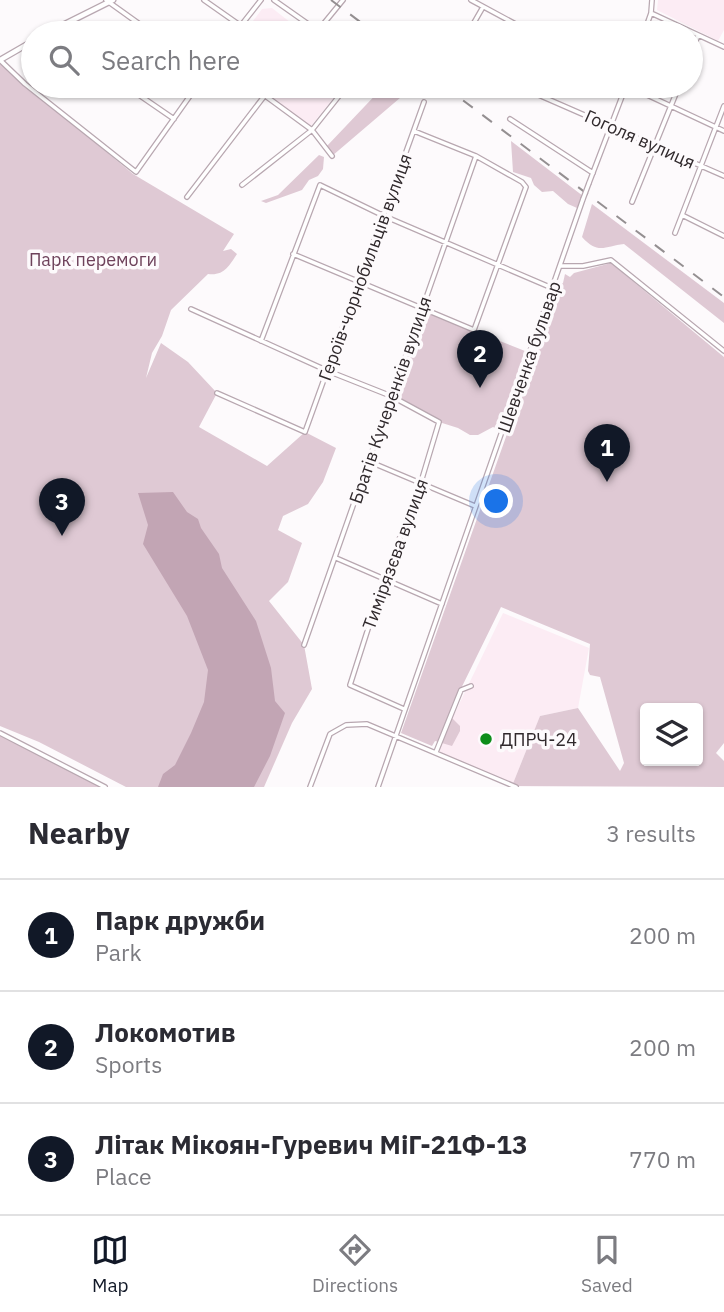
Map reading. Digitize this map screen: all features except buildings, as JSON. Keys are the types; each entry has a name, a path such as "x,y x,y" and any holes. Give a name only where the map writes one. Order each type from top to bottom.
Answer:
{"street":[{"path":"204,0 234,21"},
{"path":"245,21 261,0"},
{"path":"274,0 302,21"},
{"path":"326,21 343,0"},
{"path":"471,0 510,21"},
{"path":"648,21 652,0"},
{"path":"72,21 109,1 136,21"},
{"path":"475,21 483,6"},
{"path":"651,13 668,21"},
{"path":"703,37 724,47"},
{"path":"21,48 0,60 21,81"},
{"path":"42,98 136,172 189,98"},
{"path":"143,98 174,119"},
{"path":"187,197 262,98"},
{"path":"270,98 312,130 332,156"},
{"path":"242,185 312,130 337,98"},
{"name":"Гоголя вулиця","path":"546,98 724,176"},
{"name":"Шевченка бульвар","path":"378,787 583,199 622,98"},
{"path":"654,98 724,131"},
{"path":"632,202 675,98"},
{"name":"Героїв-чорнобильців вулиця","path":"217,393 305,432 424,102"},
{"path":"675,233 724,106"},
{"path":"510,118 593,173"},
{"path":"293,254 474,330 526,187 477,156 414,131"},
{"name":"Братів Кучеренків вулиця","path":"304,645 477,156"},
{"path":"261,341 320,185 384,216 552,288"},
{"path":"682,215 724,236"},
{"path":"561,266 583,266 611,260 724,351"},
{"path":"191,309 328,371 391,396"},
{"name":"Тимірязєва вулиця","path":"391,396 439,422 422,482 384,579 350,685 404,709"},
{"path":"368,461 476,506"},
{"path":"336,558 442,604"},
{"path":"436,752 461,690 471,686"},
{"path":"310,787 330,734 346,725 367,724 516,787"},
{"path":"0,733 105,787"}],"shaded area":[{"path":"658,0 724,0 724,30 718,41 703,33 703,21 679,21 657,10"},
{"path":"272,8 289,21 253,21 262,9"},
{"path":"274,98 333,98 310,127"},
{"path":"173,492 187,512 198,519 219,554 222,568 256,621 271,668 275,701 285,713 270,756 254,787 158,787 163,774 175,765 191,733 204,702 208,670 187,616 143,544 148,525 138,493"},
{"path":"503,613 589,648 578,708 540,716 512,786 436,752"}],"green space":[{"name":"Парк перемоги","path":"0,60 21,80 21,98 42,98 133,174 234,234 223,251 231,249 237,254 229,266 222,272 208,274 171,310 162,336 152,353 146,378 161,343 188,362 217,393 199,427 267,466 305,432 336,448 323,482 308,504 283,516 278,530 302,543 288,582 269,601 304,645 312,689 292,723 264,787 126,787 39,742 0,726"},
{"path":"373,98 400,98 332,156 326,147"},
{"path":"511,141 583,196 577,208 553,191 542,192 531,178 513,172"},
{"path":"319,155 324,157 323,169 318,176 309,180 302,190 266,203 261,201 278,195"},
{"path":"592,204 724,303 724,323 624,244 597,248 588,243 582,237"},
{"path":"611,263 724,357 724,743 716,753 724,761 724,787 512,786 540,716 578,708 620,771 624,763 600,677 590,675 588,671 590,644 501,607 450,711 451,717 460,726 452,746 435,741 432,746 401,733 552,307 555,284 563,283 565,274 570,277 574,273"},
{"path":"421,310 530,353 502,431 493,427 478,435 470,435 391,396"},
{"path":"0,733 105,787 0,787"}],"railway":[{"path":"331,0 359,21"},
{"path":"460,98 724,297"}],"place":[{"name":"Локомотив","path":"480,388"},
{"name":"Парк дружби","path":"607,482"},
{"name":"Літак Мікоян-Гуревич МiГ-21Ф-13","path":"62,536"},
{"name":"ДПРЧ-24","path":"486,739"}]}
